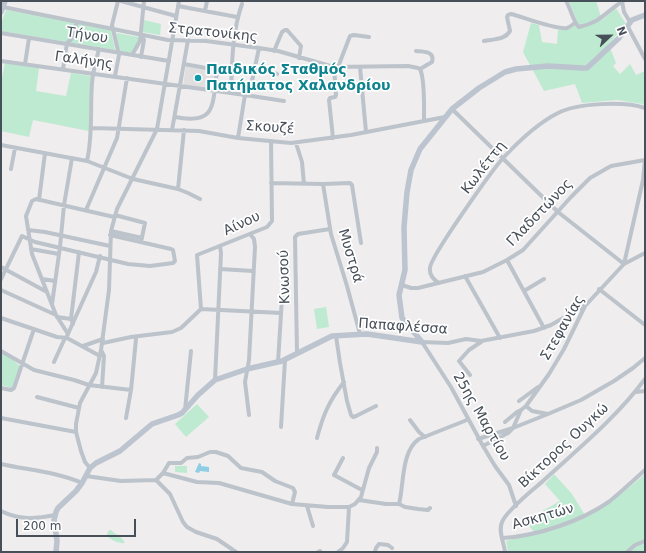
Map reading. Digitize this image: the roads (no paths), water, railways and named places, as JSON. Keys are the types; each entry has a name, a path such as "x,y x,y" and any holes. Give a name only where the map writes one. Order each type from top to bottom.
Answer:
{"street":[{"path":"2,10 6,1"},
{"path":"115,76 119,55 112,29 118,1"},
{"path":"121,1 176,16"},
{"path":"132,55 140,43 144,1"},
{"path":"56,552 57,543 54,524 55,515 58,508 72,496 82,483 90,468 85,462 81,451 76,432 76,424 79,408 96,373 102,350 109,290 110,246 114,216 157,129 179,1"},
{"path":"205,11 207,1"},
{"path":"566,1 575,23 579,27 596,22 622,1 629,25 645,59"},
{"path":"231,93 233,44 237,17 242,4"},
{"path":"178,6 237,17"},
{"name":"Στρατονίκης","path":"2,10 76,22 172,41 206,40 259,48 336,67 408,66 420,69"},
{"path":"484,41 508,35 510,31 507,17 511,14 554,27 565,28 575,23"},
{"path":"422,342 402,318 399,295 405,267 404,227 407,192 411,170 420,149 452,109 486,83 505,72 516,69 548,66 583,68 589,66 619,38 636,18 645,15"},
{"path":"62,69 67,44 75,35 76,22"},
{"path":"274,51 282,32 287,30 301,46 300,58"},
{"name":"Τήνου","path":"1,34 169,61"},
{"path":"141,34 144,40 141,57"},
{"path":"333,138 329,100 336,95 336,67 350,36 354,35 369,37"},
{"path":"25,64 29,38"},
{"path":"172,130 188,40"},
{"path":"238,138 259,48"},
{"path":"87,161 90,146 93,74 99,49"},
{"path":"416,52 429,52 432,54 433,58 432,62 420,69 422,73 424,120"},
{"name":"Γαλήνης","path":"1,61 247,95"},
{"path":"175,117 194,120 206,116 211,107 218,72 217,70 184,64"},
{"path":"360,67 366,132"},
{"path":"255,68 277,74"},
{"path":"86,210 117,138 127,78"},
{"path":"247,95 284,101"},
{"name":"Κωλέττη","path":"439,283 433,279 430,272 432,261 467,208 503,158 534,129 546,119 559,112 575,107 626,104 645,108"},
{"path":"452,109 558,212 624,264 643,180 645,160"},
{"name":"Σκουζέ","path":"91,128 184,130 271,142 296,143 333,138 445,117"},
{"path":"178,190 184,130"},
{"name":"Αίνου","path":"201,309 196,255 267,227 272,221 271,142"},
{"path":"296,143 302,162 304,184"},
{"path":"1,145 87,161 133,179 178,190 200,199"},
{"path":"11,169 15,148"},
{"path":"39,200 45,153"},
{"path":"52,306 64,205 72,158"},
{"name":"Γλαδστώνος","path":"402,285 415,289 483,272 508,260 523,250 581,186 600,171 621,163 645,160"},
{"path":"271,183 322,184 346,182 351,184 361,243"},
{"name":"Μυστρά","path":"322,184 330,229 349,291 360,334"},
{"path":"100,356 66,336 56,316 35,262 29,240 26,213 31,202 34,200 39,200 145,223 141,240"},
{"name":"Κνωσού","path":"297,353 295,237 298,234 330,229"},
{"path":"28,230 61,235 110,246"},
{"path":"1,279 3,268 22,236 35,242 110,259 144,265 174,263 173,250 171,249 111,233"},
{"path":"248,415 244,385 248,369 253,271 254,240 250,234"},
{"path":"215,380 219,310 220,246"},
{"path":"31,249 59,254"},
{"path":"73,324 71,319 79,252"},
{"name":"Στεφανίας","path":"505,422 526,406 549,374 564,349 585,306 599,289 624,264 645,253"},
{"path":"54,362 96,272 100,256"},
{"path":"508,260 544,328"},
{"path":"3,268 47,292"},
{"path":"220,269 253,271"},
{"path":"465,276 500,338"},
{"path":"42,279 55,281"},
{"path":"524,291 544,279"},
{"path":"599,289 645,325"},
{"path":"1,290 56,316 71,319"},
{"path":"278,362 282,298"},
{"name":"Παπαφλέσσα","path":"90,468 96,463 120,451 152,424 178,415 215,380 248,369 286,360 329,337 360,334 422,342 448,343 466,338 481,341 544,328 585,306"},
{"path":"83,346 103,341 166,333 178,330 201,309 281,313"},
{"path":"1,318 58,338 66,336"},
{"path":"1,388 11,390 14,389 34,329"},
{"path":"336,336 338,357 347,402 352,416 356,416 376,406"},
{"path":"126,418 131,390 136,341 135,337"},
{"path":"470,375 459,361 470,349 481,341"},
{"name":"25ης Μαρτίου","path":"422,342 451,387 478,439 509,485 516,506"},
{"path":"102,350 104,356 102,387"},
{"path":"1,351 34,370 89,385 131,390"},
{"path":"185,410 191,351"},
{"path":"478,439 513,428 581,400 614,381 645,358"},
{"path":"281,427 286,360"},
{"name":"Βίκτορος Ουγκώ","path":"502,538 500,529 503,520 516,506 589,439 636,392 645,379"},
{"path":"317,438 325,410 335,393 344,382"},
{"path":"519,401 539,386"},
{"path":"636,392 645,391"},
{"path":"36,397 79,408"},
{"path":"526,406 532,411 548,414"},
{"path":"483,446 512,431 521,410"},
{"path":"1,418 76,432"},
{"path":"410,420 425,437"},
{"path":"399,504 409,453 415,442 419,438 467,420"},
{"path":"163,473 197,482 219,483 292,504 307,506 349,507 359,500 369,468 377,452 377,448"},
{"path":"86,476 121,481 156,480 163,473 169,463 181,463 187,458 198,457 210,452 216,452 228,456 241,468 262,472 275,481 293,488 295,492 292,504"},
{"path":"343,458 334,475 362,490"},
{"path":"1,464 52,474 73,479 82,483"},
{"name":"Ασκητών","path":"502,538 516,537 538,532 562,525 595,511 610,501 645,470"},
{"path":"156,480 170,494 183,522 187,527 196,532 217,539 236,552"},
{"path":"359,500 386,504 399,504 407,508 426,510 430,508"},
{"path":"307,506 313,526"},
{"path":"338,552 347,542 349,507"},
{"path":"1,511 15,517 28,519 55,515"},
{"path":"502,538 505,552"},
{"path":"627,552 645,541"},
{"path":"375,552 379,544 388,545 392,548"}],"water":[{"path":"199,463 201,466 209,467 209,472 195,472"}],"place":[{"name":"Παιδικός Σταθμός Πατήματος Χαλανδρίου","path":"198,78"}]}
